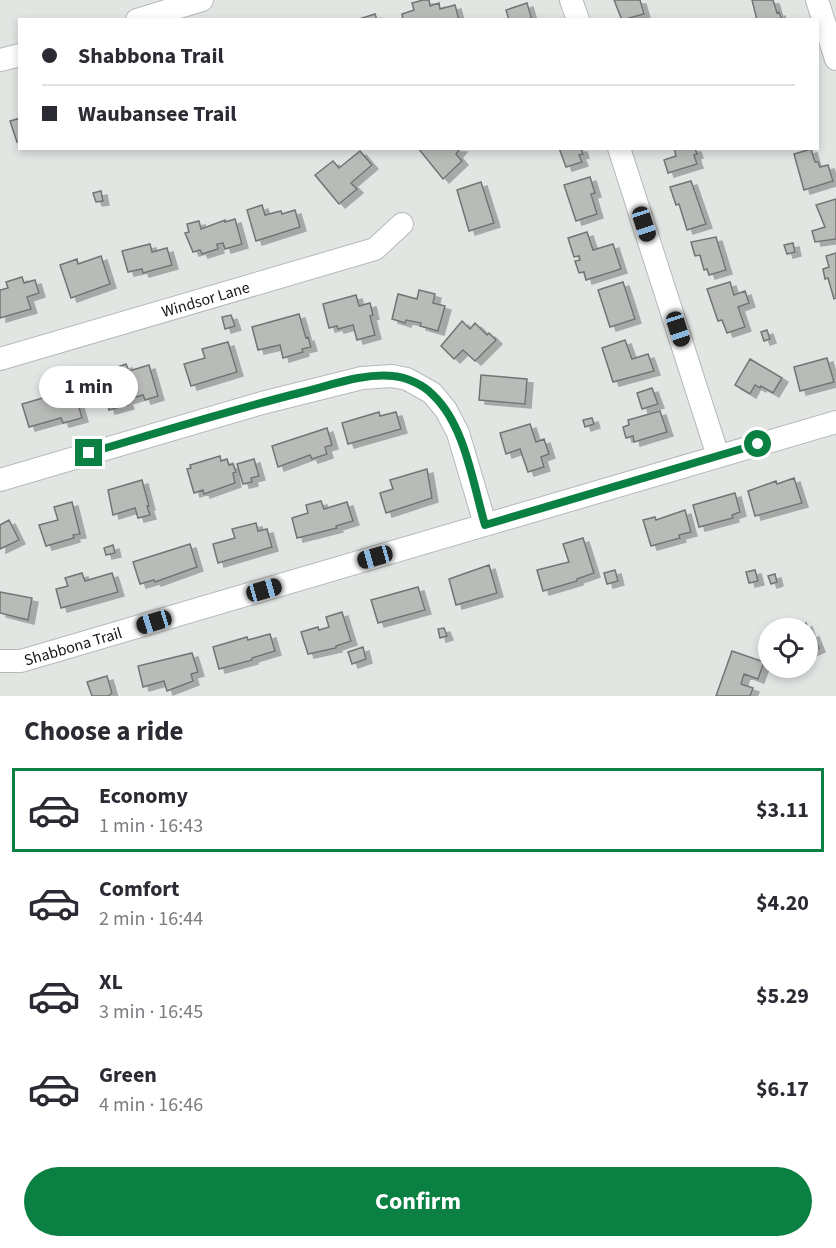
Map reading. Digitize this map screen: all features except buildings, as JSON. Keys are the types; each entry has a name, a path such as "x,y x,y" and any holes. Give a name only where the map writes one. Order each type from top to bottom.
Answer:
{"street":[{"path":"144,18 202,0"},
{"path":"571,0 577,18"},
{"path":"825,5 836,59"},
{"path":"0,60 18,56"},
{"path":"620,150 718,456"},
{"name":"Windsor Lane","path":"0,359 375,249 402,224"},
{"path":"0,480 262,403 362,378 392,376 406,379 432,393 446,410 458,433 485,525"},
{"name":"Shabbona Trail","path":"0,661 21,661 836,423"}],"route":[{"path":"89,453 345,381 380,376 399,377 432,393 446,410 458,433 485,525 758,444"}]}
